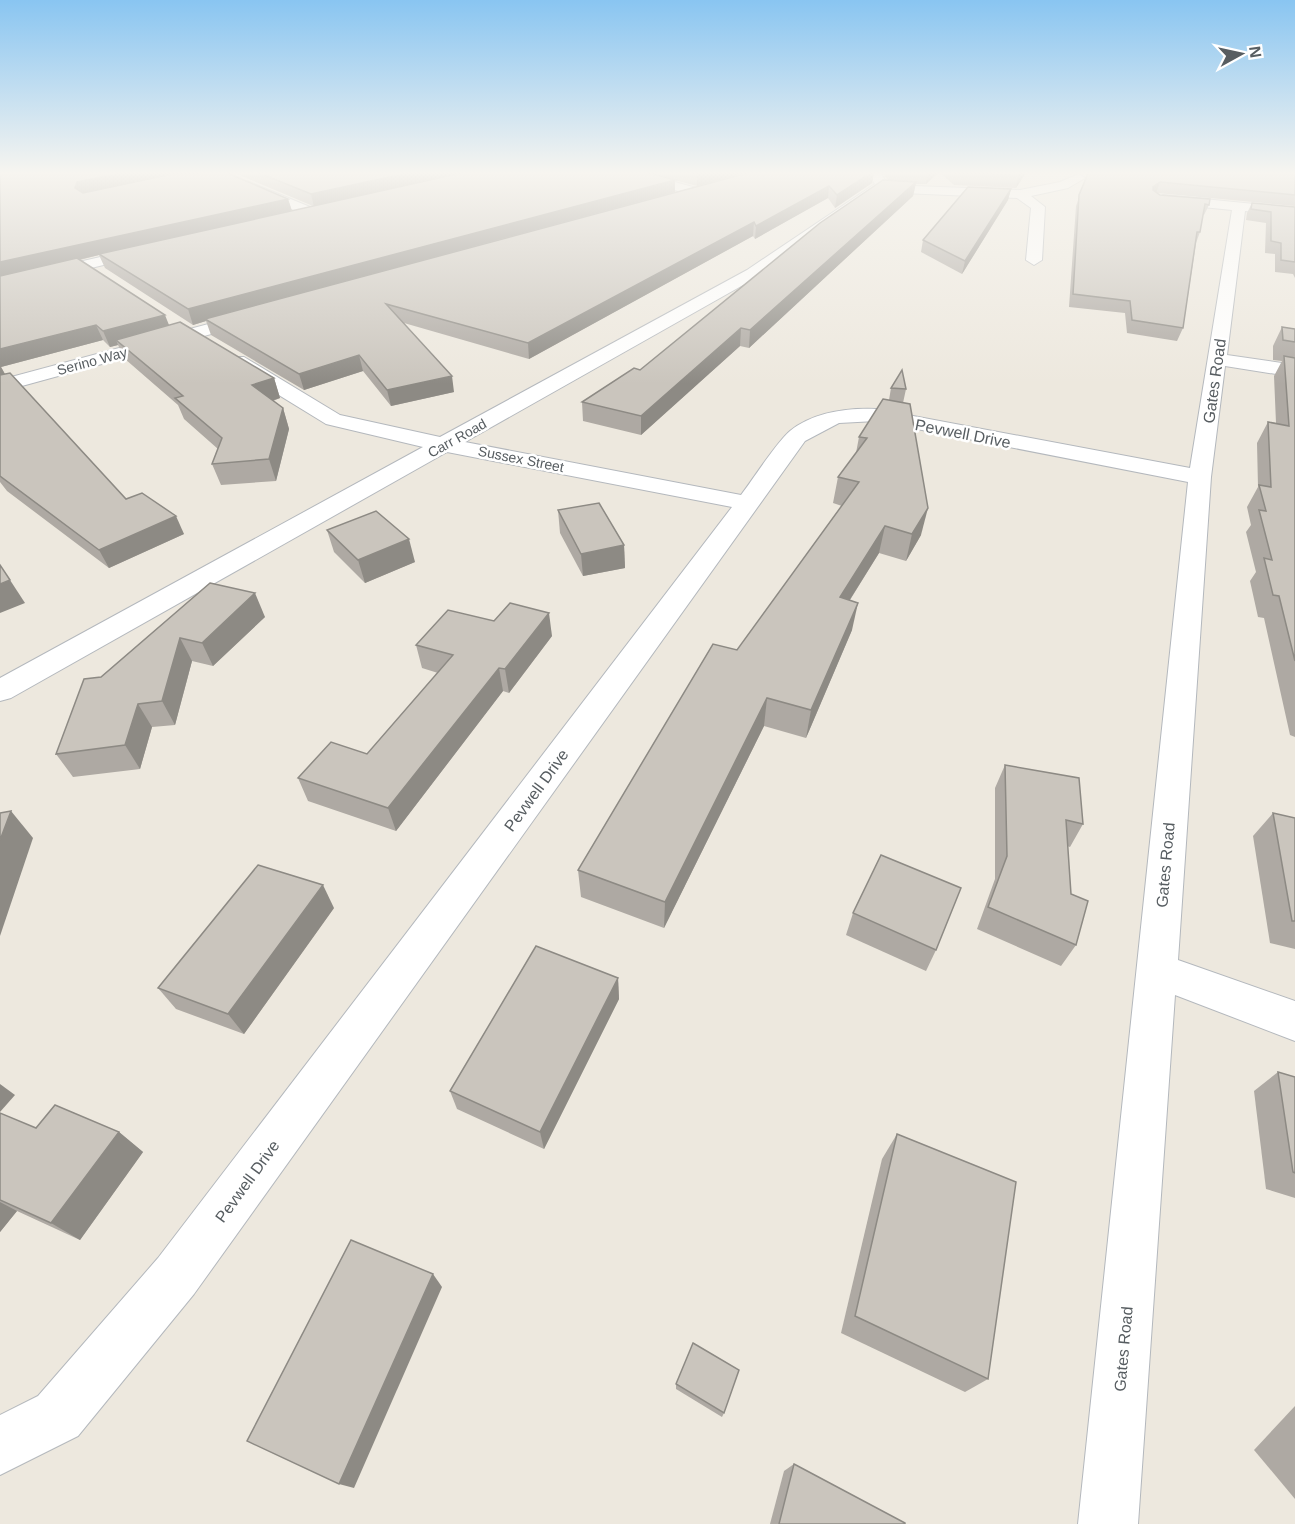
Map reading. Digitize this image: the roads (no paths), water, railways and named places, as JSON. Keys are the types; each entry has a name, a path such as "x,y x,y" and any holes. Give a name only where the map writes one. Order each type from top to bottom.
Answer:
{"street":[{"name":"Carr Road","path":"0,691 753,273 798,242"},
{"path":"1034,260 1035,242"},
{"name":"Gates Road","path":"1108,1524 1200,477 1234,242"},
{"path":"0,285 154,249"},
{"path":"86,265 105,278"},
{"name":"Serino Way","path":"0,386 274,311"},
{"name":"Sussex Street","path":"172,321 333,420 445,445 748,503"},
{"path":"1217,359 1295,371"},
{"name":"Pevwell Drive","path":"0,1446 58,1416 176,1276 797,436 815,424 844,414 876,415 1200,477"},
{"path":"1156,970 1295,1021"}]}
